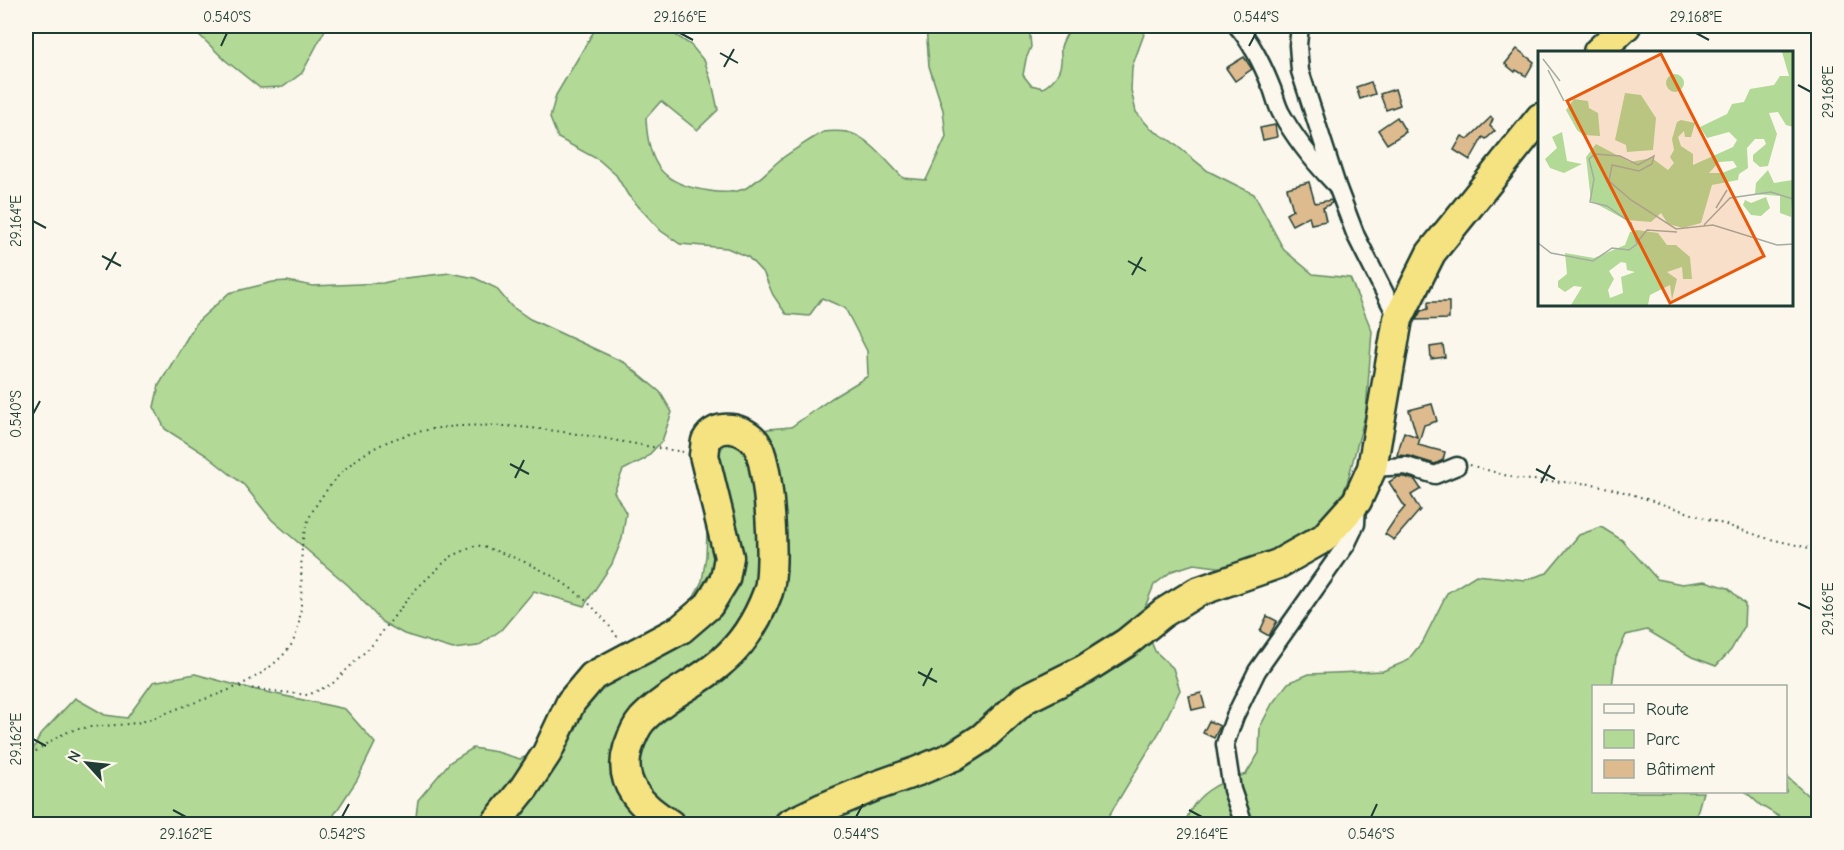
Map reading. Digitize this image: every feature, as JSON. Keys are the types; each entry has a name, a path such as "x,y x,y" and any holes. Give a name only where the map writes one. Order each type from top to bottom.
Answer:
{"highway":[{"path":"1599,51 1626,26"},
{"path":"789,825 831,804 954,756 982,738 1025,699 1085,669 1126,643 1163,613 1197,592 1278,564 1324,538 1357,501 1372,468 1398,319 1431,253 1538,119"},
{"path":"495,825 524,788 547,753 571,702 593,676 681,629 709,604 725,579 729,557 704,455 706,440 719,430 734,429 746,433 757,444 765,467 772,562 769,590 749,631 720,663 641,721 631,738 624,761 627,782 639,801 670,825"}],"street":[{"path":"1237,26 1244,33 1271,86 1280,111 1307,155 1336,186"},
{"path":"1300,26 1298,45 1300,71 1336,186 1356,236 1398,319"},
{"path":"1372,468 1406,466 1435,474 1457,466"},
{"path":"1244,825 1232,790 1225,744 1235,716 1257,671 1346,544 1356,524 1357,501"}],"path":[{"path":"26,758 69,732 139,722 240,687 265,671 287,651 297,630 302,603 305,530 316,503 339,474 369,450 399,436 441,428 496,425 557,430 704,455"},
{"path":"1457,466 1470,464 1518,479 1593,484 1628,493 1766,538 1818,550"},
{"path":"240,687 308,696 332,684 373,644 413,592 450,557 477,545 540,568 588,601 630,656"}],"green space":[{"path":"191,26 327,26 302,73 283,87 260,88 225,60"},
{"path":"597,26 662,26 691,45 705,62 718,110 697,130 661,101 646,118 647,134 654,160 669,178 694,188 723,192 746,188 785,156 829,131 844,132 862,139 903,178 926,180 946,137 943,110 929,66 926,26 1029,26 1031,47 1023,75 1031,85 1043,88 1058,74 1062,44 1072,26 1147,26 1132,67 1131,90 1136,112 1151,129 1171,141 1208,171 1254,194 1284,250 1313,274 1350,278 1372,331 1366,412 1347,483 1325,539 1264,573 1194,564 1172,571 1154,585 1145,607 1146,629 1155,651 1173,668 1180,690 1160,731 1104,824 415,824 418,800 450,762 473,748 520,759 542,750 557,732 662,627 691,603 702,581 706,556 707,532 703,487 709,464 725,444 768,429 791,427 868,376 867,351 845,308 822,298 809,316 786,314 773,295 764,274 748,257 727,248 680,244 661,231 628,195 616,175 599,160 558,138 550,118 556,95"},
{"path":"450,273 475,278 496,288 511,306 530,319 625,363 660,392 672,412 662,441 645,459 623,470 614,492 626,513 622,539 612,564 584,606 534,591 501,630 478,646 453,649 404,634 382,622 349,586 272,520 244,485 206,455 165,429 154,407 159,385 196,323 229,293 273,282 287,281 313,286 383,283"},
{"path":"1601,527 1622,540 1657,579 1682,584 1705,581 1728,588 1745,604 1744,627 1731,650 1716,666 1692,657 1647,630 1626,635 1616,657 1612,685 1592,685 1592,793 1703,793 1694,824 1185,824 1200,797 1217,785 1246,774 1259,753 1260,727 1272,704 1288,683 1309,674 1383,671 1407,661 1423,641 1447,593 1476,575 1525,580 1547,573 1579,535"},
{"path":"195,674 345,709 375,743 357,780 328,824 26,824 26,765 40,735 75,698 105,715 127,718 153,682"},
{"path":"1787,777 1816,803 1818,824 1791,824 1760,805 1747,793 1787,793"}],"building":[{"path":"1517,49 1534,62 1526,76 1516,70 1515,72 1505,64"},
{"path":"1244,57 1252,69 1235,81 1226,68"},
{"path":"1371,82 1375,94 1360,99 1356,87"},
{"path":"1395,89 1400,105 1386,110 1380,94"},
{"path":"1397,117 1406,132 1387,144 1378,130"},
{"path":"1491,117 1493,119 1490,126 1495,131 1486,139 1483,137 1470,160 1454,150 1462,136 1468,139"},
{"path":"1275,125 1277,137 1263,140 1260,128"},
{"path":"1309,182 1315,203 1331,200 1332,203 1323,208 1326,221 1311,224 1309,216 1292,225 1286,214 1293,210 1287,188"},
{"path":"1428,302 1449,302 1449,319 1416,320 1421,311 1428,309"},
{"path":"1443,345 1445,357 1431,359 1430,347"},
{"path":"1432,404 1437,421 1424,425 1418,445 1445,452 1443,460 1435,464 1397,455 1404,432 1417,437 1409,410"},
{"path":"1397,477 1415,480 1421,489 1411,495 1420,510 1394,540 1385,534 1405,507 1389,482"},
{"path":"1267,616 1277,621 1269,636 1260,631"},
{"path":"1201,693 1205,707 1192,710 1189,696"},
{"path":"1209,721 1220,726 1214,738 1203,733"}]}
